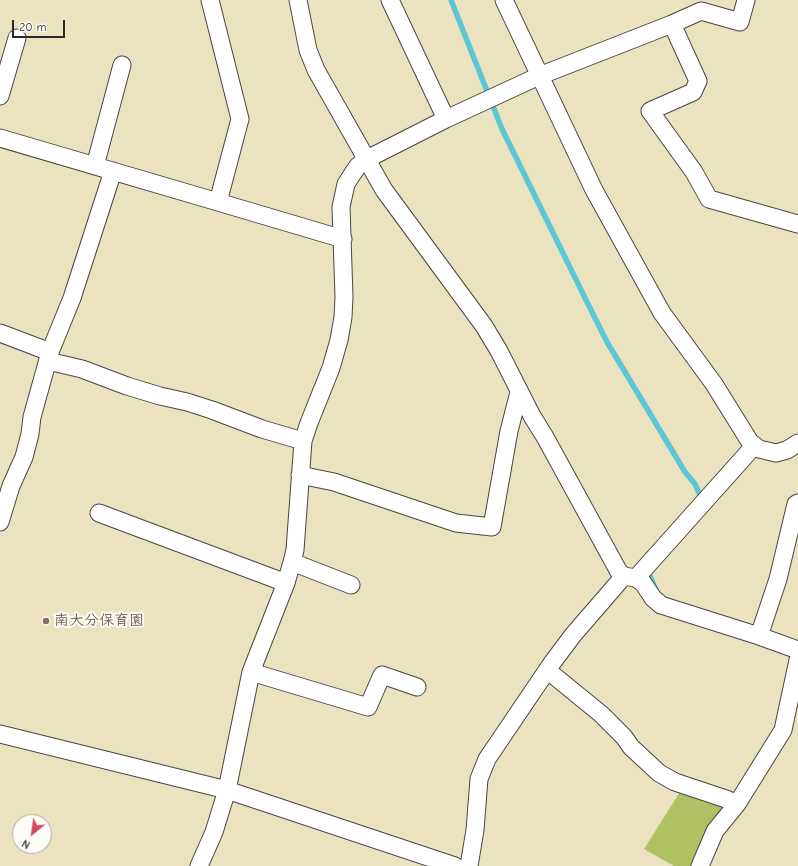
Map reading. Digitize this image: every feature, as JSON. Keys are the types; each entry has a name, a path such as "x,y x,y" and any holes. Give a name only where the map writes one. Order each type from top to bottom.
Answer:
{"street":[{"path":"210,0 240,119 218,202"},
{"path":"298,0 311,60 384,190 484,326 499,351 519,392 614,566 630,577 643,583 653,598 661,605 798,650"},
{"path":"390,0 446,119"},
{"path":"504,0 604,210 662,313 714,384 746,437 754,446 767,452 776,452 787,450 798,443"},
{"path":"199,866 214,832 227,790 252,672 286,583 295,550 303,441 308,423 330,368 343,317 343,239 341,207 346,184 358,166 367,159 446,119 540,76 701,11 740,22 746,0"},
{"path":"672,24 698,81 693,92 650,111 694,172 709,199 798,224"},
{"path":"0,96 17,38"},
{"path":"95,166 122,65"},
{"path":"0,138 343,239"},
{"path":"0,522 11,486 24,457 30,434 32,418 49,356 72,298 113,171"},
{"path":"0,333 49,356 127,386 212,410 262,429 303,441"},
{"path":"300,475 334,482 456,523 492,527 509,431 519,392"},
{"path":"469,866 475,830 479,779 487,759 547,670 573,635 754,446"},
{"path":"759,636 778,580 796,504 798,503"},
{"path":"99,513 286,583"},
{"path":"292,562 351,585"},
{"path":"700,866 715,831 737,804 783,730 798,660"},
{"path":"547,670 602,714 624,737 631,747 659,773 675,782 737,804"},
{"path":"252,672 368,707 382,675 417,687"},
{"path":"0,734 227,790 455,866"}],"green space":[{"path":"680,792 729,806 692,866 674,866 644,849"}],"waterway":[{"path":"451,0 502,129 588,304 607,342 685,472 695,484 700,495 698,500"},
{"path":"647,569 657,592"}],"place":[{"name":"南大分保育園","path":"46,621"}]}
